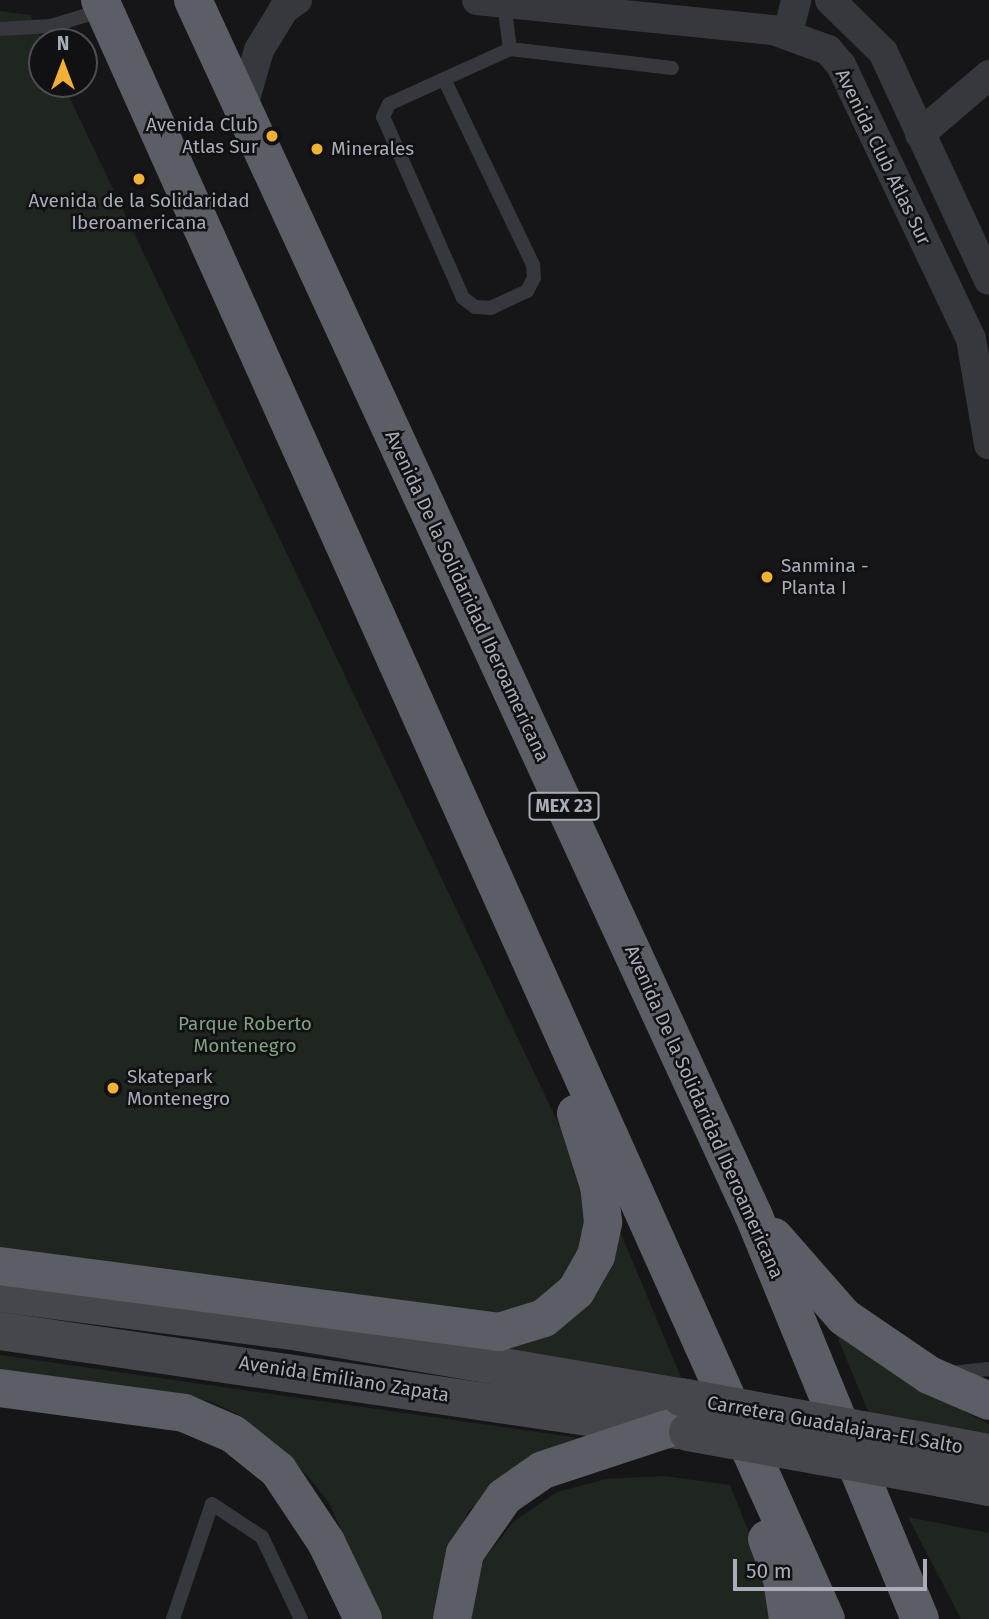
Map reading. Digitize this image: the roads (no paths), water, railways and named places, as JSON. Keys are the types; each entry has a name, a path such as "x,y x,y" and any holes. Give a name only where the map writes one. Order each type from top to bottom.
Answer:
{"highway":[{"name":"Avenida De la Solidaridad Iberoamericana","path":"193,0 753,1214 920,1619"},
{"path":"102,5 736,1419 760,1520 782,1579 815,1617"},
{"path":"0,1266 499,1332 544,1318 576,1291 596,1256 603,1222 599,1186 579,1125 555,1016"},
{"path":"753,1214 844,1317 929,1375 989,1401"},
{"path":"0,1388 184,1413 233,1434 278,1470 326,1542 363,1619"},
{"path":"452,1619 465,1553 504,1497 543,1470 679,1419"}],"main road":[{"name":"Avenida Emiliano Zapata","path":"0,1293 299,1332 679,1419"},
{"name":"Avenida Emiliano Zapata","path":"0,1331 679,1419"},
{"name":"Carretera Guadalajara-El Salto","path":"679,1419 941,1461 989,1487"},
{"name":"Carretera Guadalajara-El Salto","path":"941,1461 989,1452"}],"street":[{"path":"242,109 259,50 284,9 297,0"},
{"path":"788,33 796,0"},
{"path":"830,0 883,52 989,280"},
{"name":"Avenida Club Atlas Sur","path":"495,1 551,4 788,33 828,50 841,65 981,346 989,444"},
{"path":"920,134 989,75"}],"lane":[{"path":"495,1 510,50"},
{"path":"0,29 51,26 102,5"},
{"path":"444,79 533,265 534,278 527,291 491,308 475,307 463,298 383,117 389,103 510,50 672,68"},
{"path":"929,1375 989,1369"},
{"path":"173,1619 212,1504 262,1537 301,1619"}],"place":[{"name":"Avenida Club Atlas Sur","path":"272,136"},
{"name":"Minerales","path":"317,149"},
{"name":"Avenida de la Solidaridad Iberoamericana","path":"139,179"},
{"name":"Sanmina - Planta I","path":"767,577"},
{"name":"Skatepark Montenegro","path":"113,1088"}],"park label":[{"name":"Parque Roberto Montenegro","path":"245,1035"}]}
